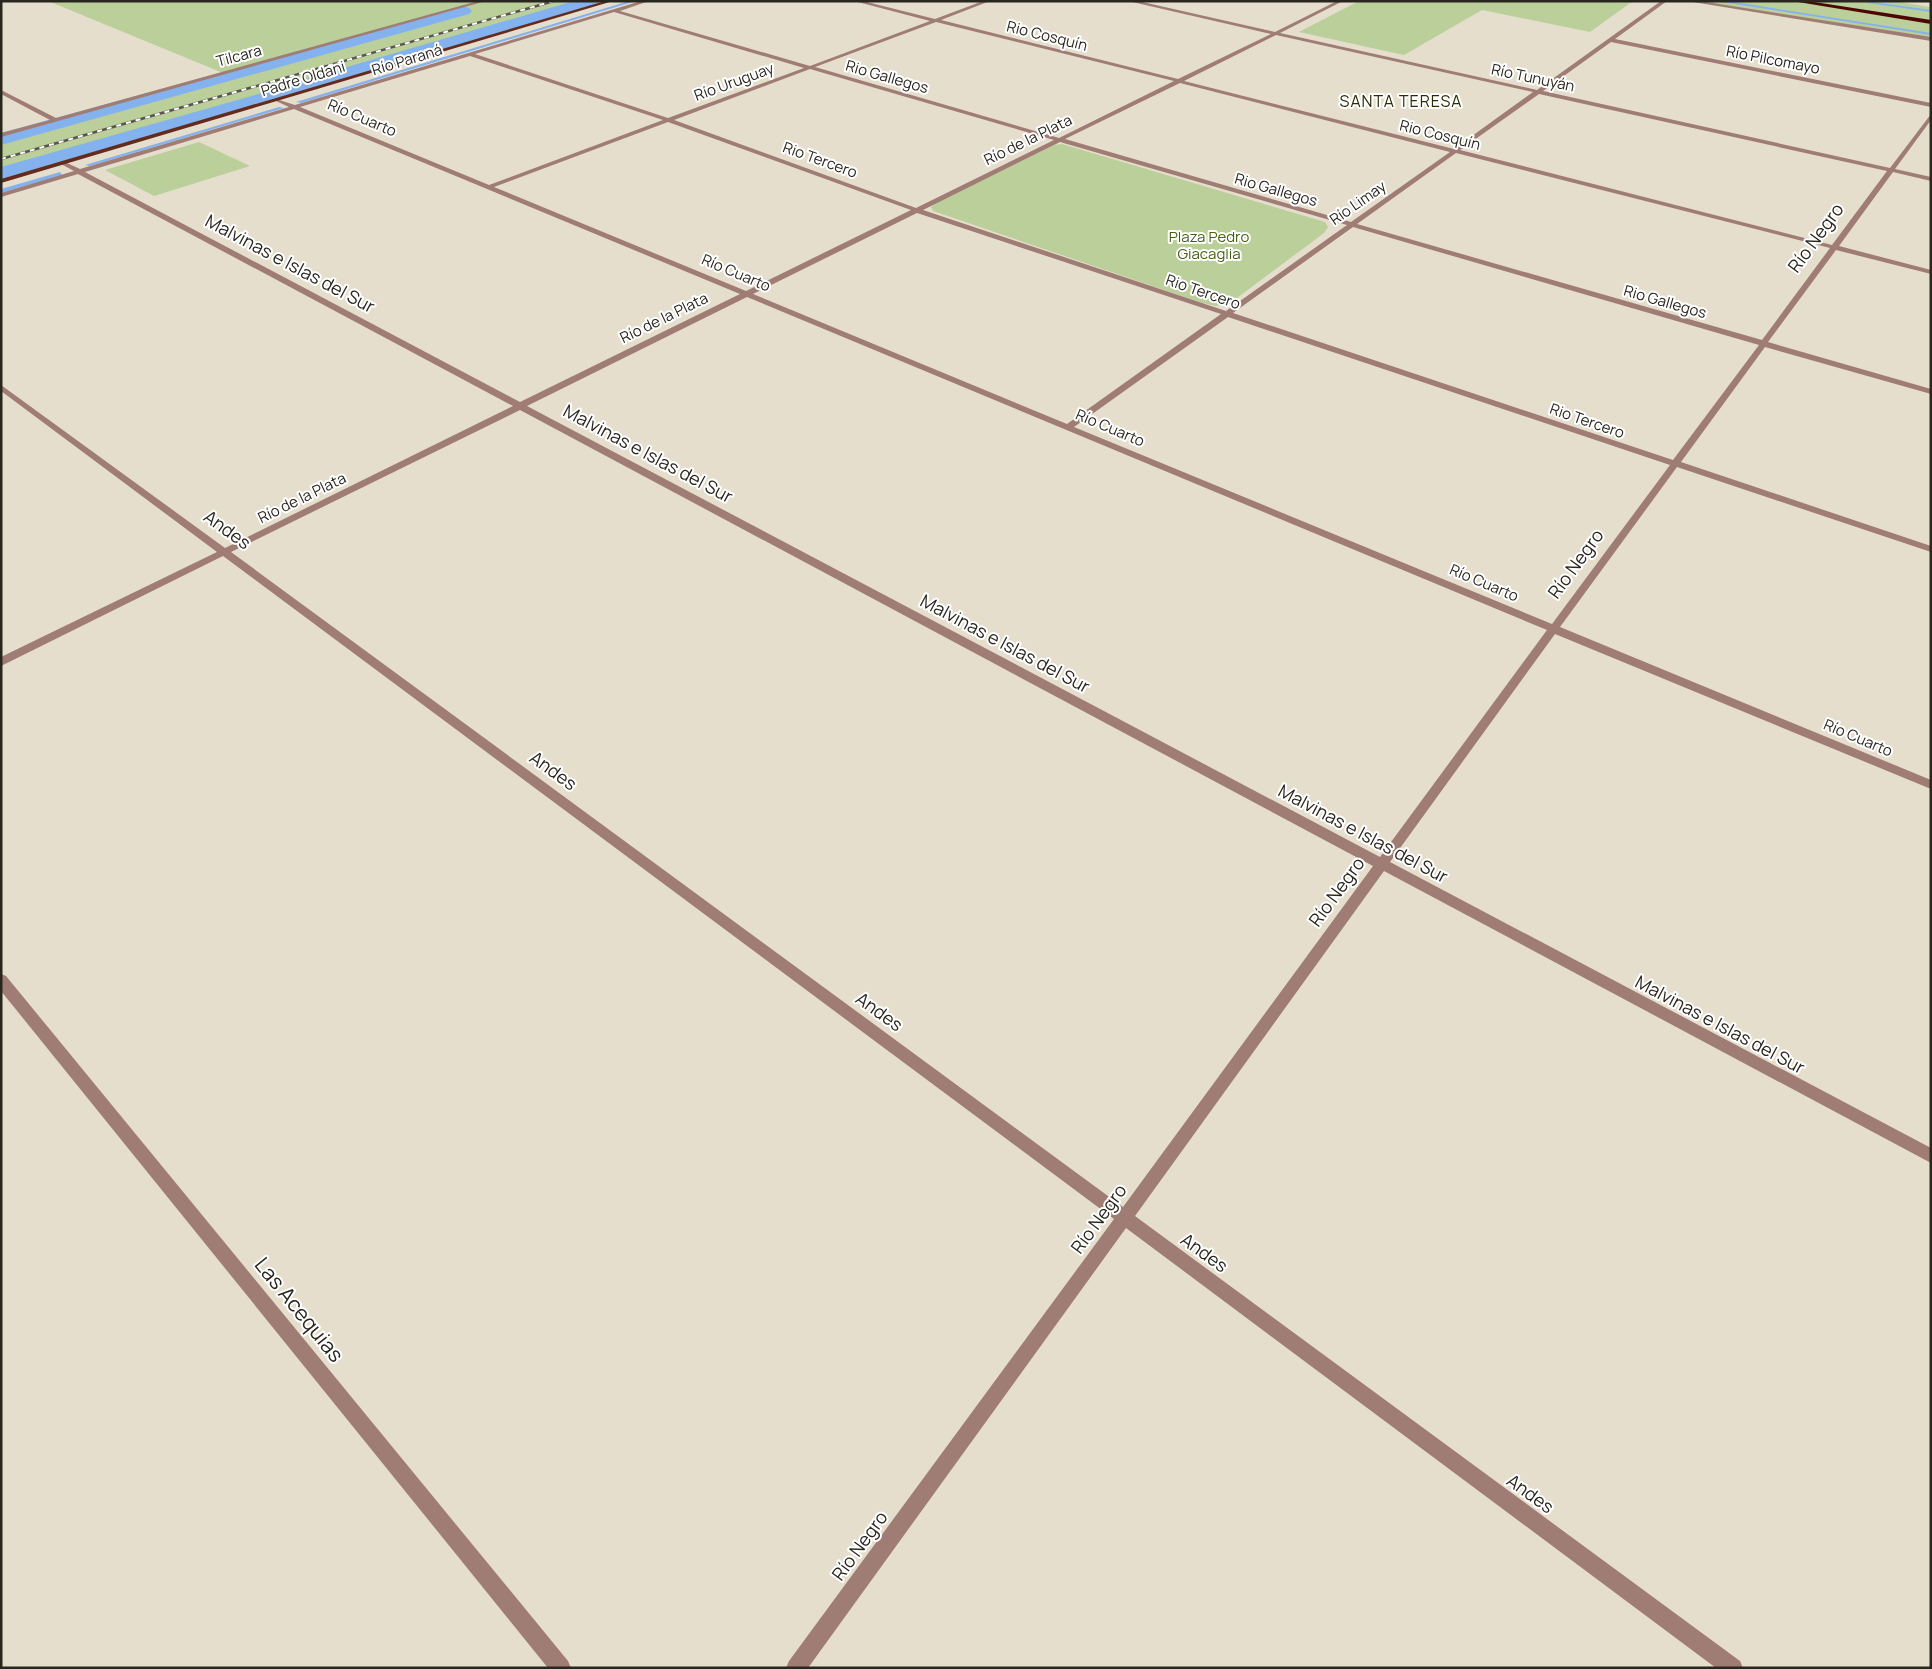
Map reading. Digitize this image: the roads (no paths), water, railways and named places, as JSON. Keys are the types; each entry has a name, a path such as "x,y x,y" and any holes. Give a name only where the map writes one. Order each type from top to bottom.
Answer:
{"highway":[{"path":"1795,1 1931,22"}],"main road":[{"name":"Padre Oldani","path":"1,181 611,1"}],"street":[{"name":"Tilcara","path":"1,135 484,1"},
{"name":"Río Paraná","path":"1,195 647,1"},
{"name":"Rio Cosquín","path":"856,1 1931,272"},
{"name":"Río Uruguay","path":"489,187 988,1"},
{"name":"Río Tunuyán","path":"1130,1 1931,178"},
{"name":"Río de la Plata","path":"1,662 1341,1"},
{"name":"Río Limay","path":"1068,427 1665,1"},
{"path":"1689,1 1931,39"},
{"name":"Rio Gallegos","path":"615,11 1931,392"},
{"name":"Río Pilcomayo","path":"1610,40 1931,105"},
{"name":"Rio Tercero","path":"469,54 668,120 916,210 1931,549"},
{"path":"1,92 56,120"},
{"name":"Río Cuarto","path":"278,100 1931,785"},
{"name":"Río Negro","path":"796,1668 1554,628 1931,116"},
{"name":"Malvinas e Islas del Sur","path":"64,163 1931,1156"},
{"name":"Andes","path":"1,387 1734,1668"},
{"name":"Las Acequias","path":"1,980 561,1668"}],"waterway":[{"path":"298,87 591,1"},
{"path":"299,102 634,1"},
{"path":"1718,1 1931,34"},
{"path":"1868,2 1931,11"},
{"path":"256,68 464,11"},
{"path":"1,139 247,71"},
{"path":"1,173 288,90"},
{"path":"88,165 281,108"},
{"path":"1,191 60,174"}],"railway":[{"path":"1,159 554,1"}],"district":[{"name":"SANTA TERESA","path":"1401,101"}],"park label":[{"name":"Plaza Pedro Giacaglia","path":"1209,246"}]}
